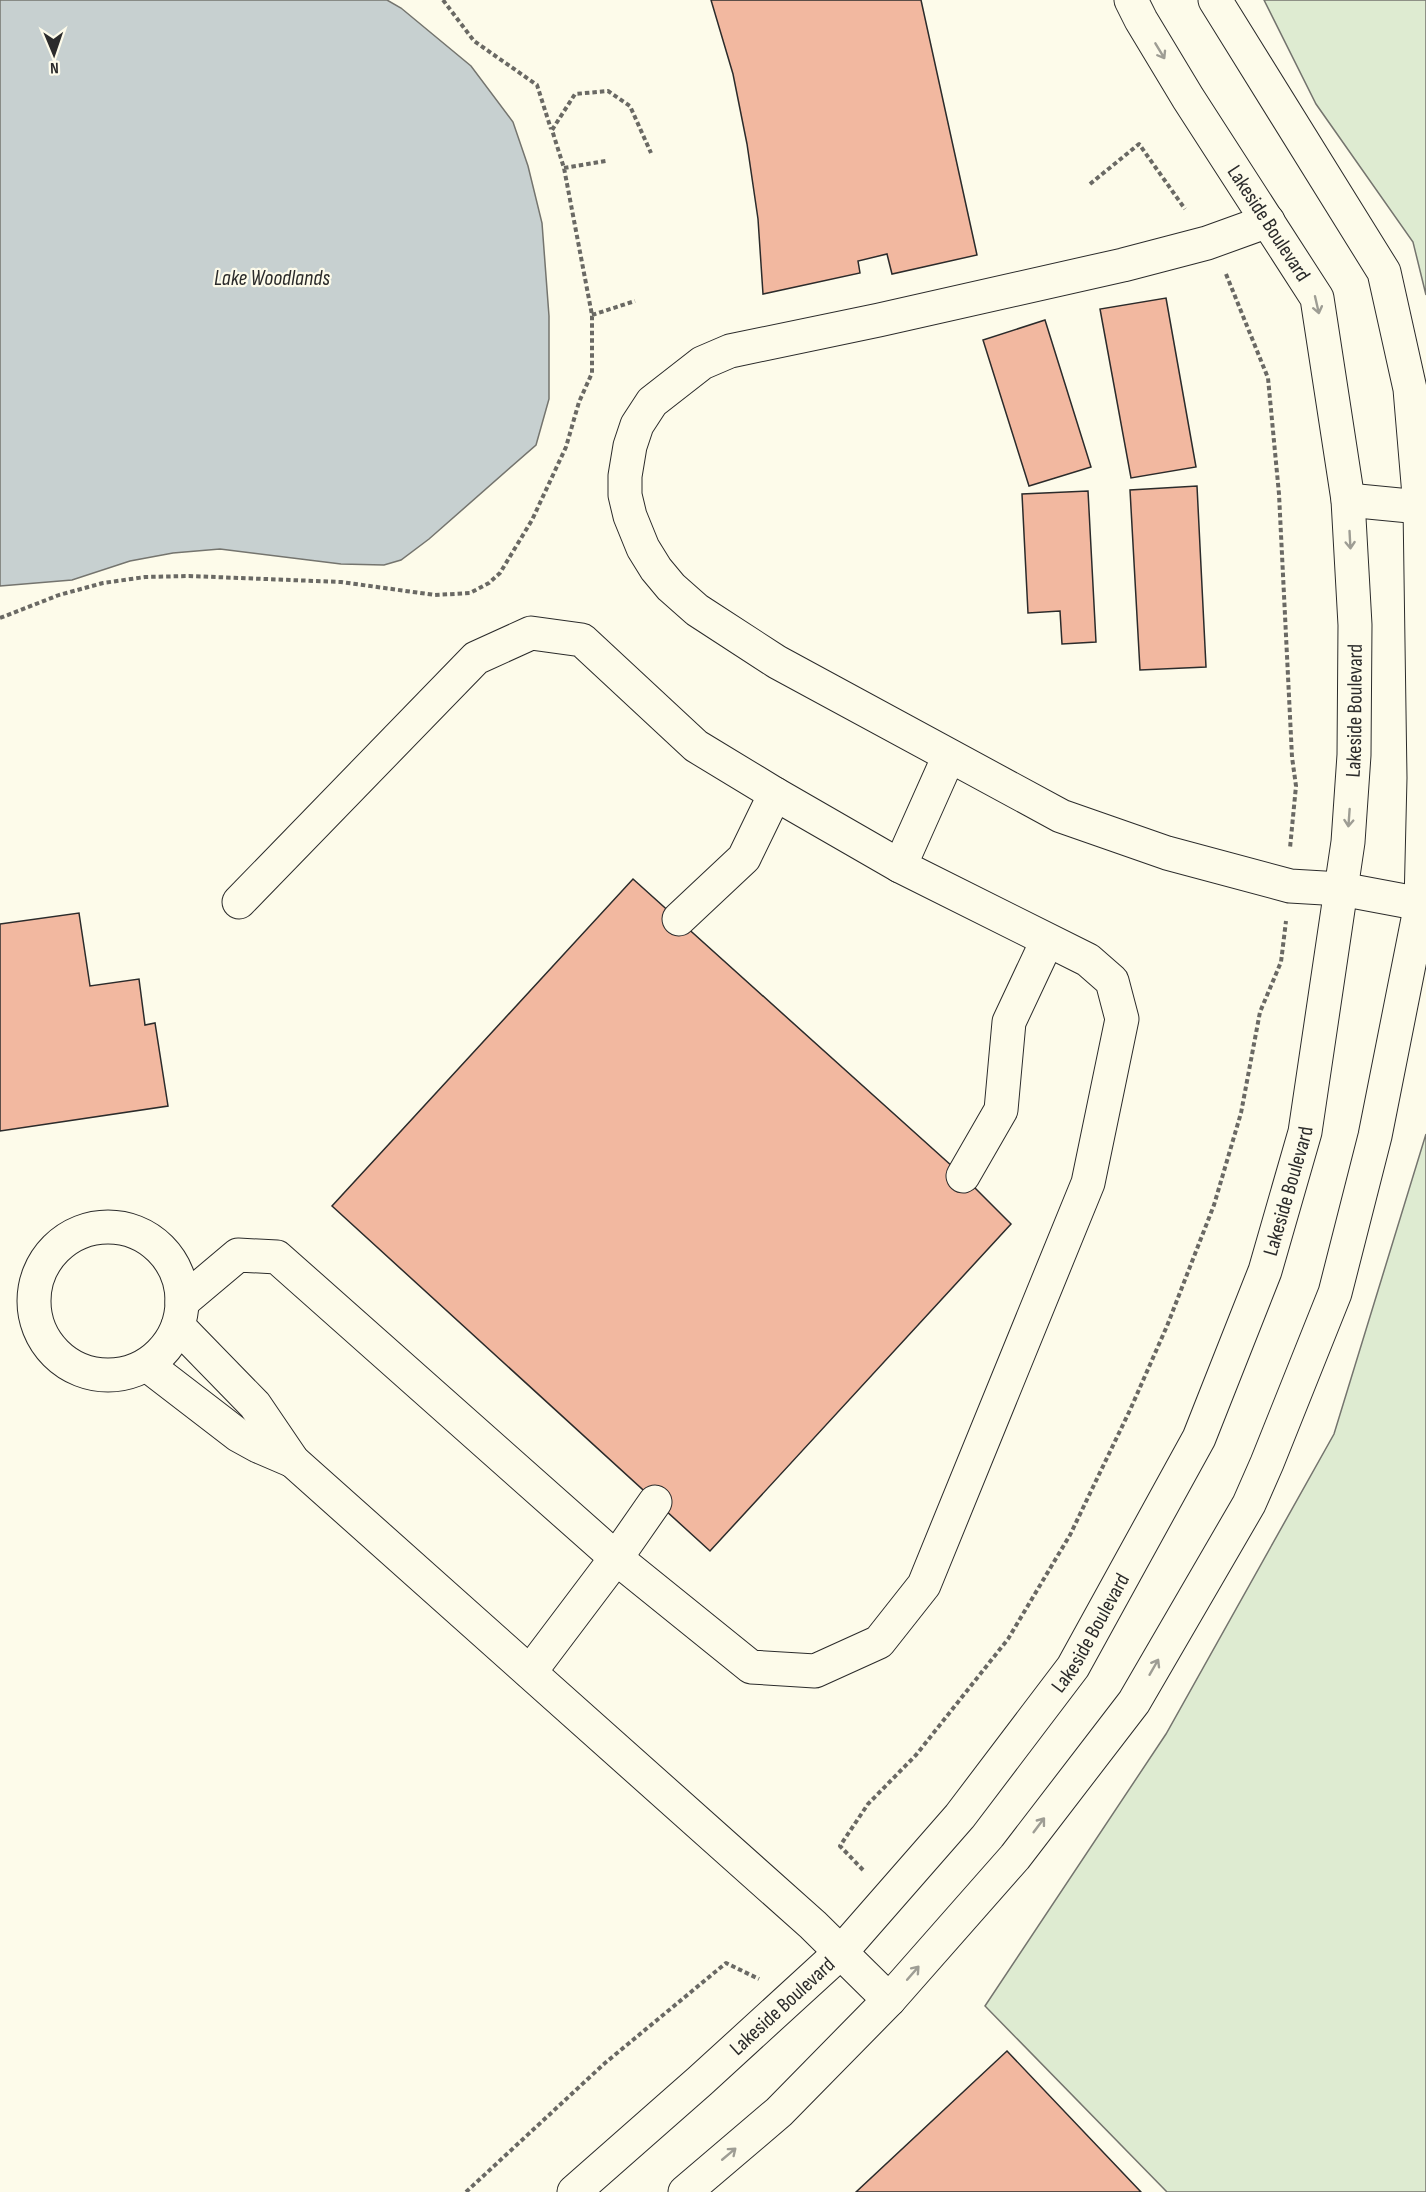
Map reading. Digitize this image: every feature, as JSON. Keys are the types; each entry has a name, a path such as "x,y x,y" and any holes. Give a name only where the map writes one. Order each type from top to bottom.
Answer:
{"street":[{"name":"Lakeside Boulevard","path":"574,2192 841,1952 960,1816 1073,1667 1199,1438 1265,1271 1305,1132 1348,842 1354,755 1355,625 1348,500 1317,298 1188,98 1131,0"},
{"path":"685,2192 778,2112 889,2000 1015,1857 1134,1702 1249,1504 1335,1293 1375,1136 1421,904 1424,778 1420,507 1410,388 1384,272 1215,0"},
{"path":"1268,221 1207,243 1123,265 730,351 702,363 652,402 637,426 630,446 626,466 625,495 630,516 643,548 656,569 671,587 697,610 777,662 1061,816 1167,853 1290,886 1341,889 1421,904"},
{"path":"1348,500 1420,507"},
{"path":"180,1314 238,1255 277,1257 616,1558 751,1667 816,1671 879,1642 924,1585 1088,1183 1122,1019 1112,981 1088,960 900,866 774,794 696,746 582,640 531,633 476,658 239,902"},
{"path":"900,866 949,756"},
{"path":"679,920 744,858 774,794"},
{"path":"963,1176 1001,1110 1009,1022 1047,941"},
{"path":"103,1227 127,1230 150,1240 167,1257 178,1279 180,1314 170,1341 147,1365 124,1373 100,1375 76,1368 56,1354 41,1335 34,1312 34,1288 43,1265 58,1246 79,1233 103,1227"},
{"path":"180,1314 255,1404 293,1461 841,1952 889,2000"},
{"path":"147,1365 238,1435 293,1461"},
{"path":"530,1672 655,1502"}],"path":[{"path":"0,618 58,595 103,583 145,577 189,576 341,582 435,595 470,593 489,583 500,573 532,520 566,447 579,402 592,373 592,315 564,168 537,85 474,41 443,0"},
{"path":"552,130 574,94 608,91 630,106 651,153"},
{"path":"564,168 606,161"},
{"path":"592,315 635,301"}],"green space":[{"path":"1264,0 1426,0 1426,295 1413,242 1316,104"},
{"path":"1426,1134 1426,2192 1167,2192 985,2006 1166,1734 1334,1434"}],"water":[{"name":"Lake Woodlands","path":"0,0 387,0 401,8 471,66 513,122 528,166 542,223 549,316 549,399 536,445 429,539 401,560 384,565 341,564 220,549 173,553 130,561 72,580 0,586"}],"building":[{"path":"711,0 921,0 977,255 892,274 887,254 858,261 860,273 763,294 758,219 747,144 733,74"},
{"path":"1166,298 1196,467 1131,478 1100,309"},
{"path":"1045,320 1091,467 1029,486 983,340"},
{"path":"1197,486 1206,667 1140,670 1130,490"},
{"path":"1088,491 1096,642 1062,644 1060,611 1028,613 1022,494"},
{"path":"633,879 963,1176 1011,1224 710,1551 332,1206"},
{"path":"79,913 90,986 139,979 145,1025 155,1023 168,1106 0,1131 0,924"},
{"path":"1007,2051 1141,2192 856,2192"}]}
